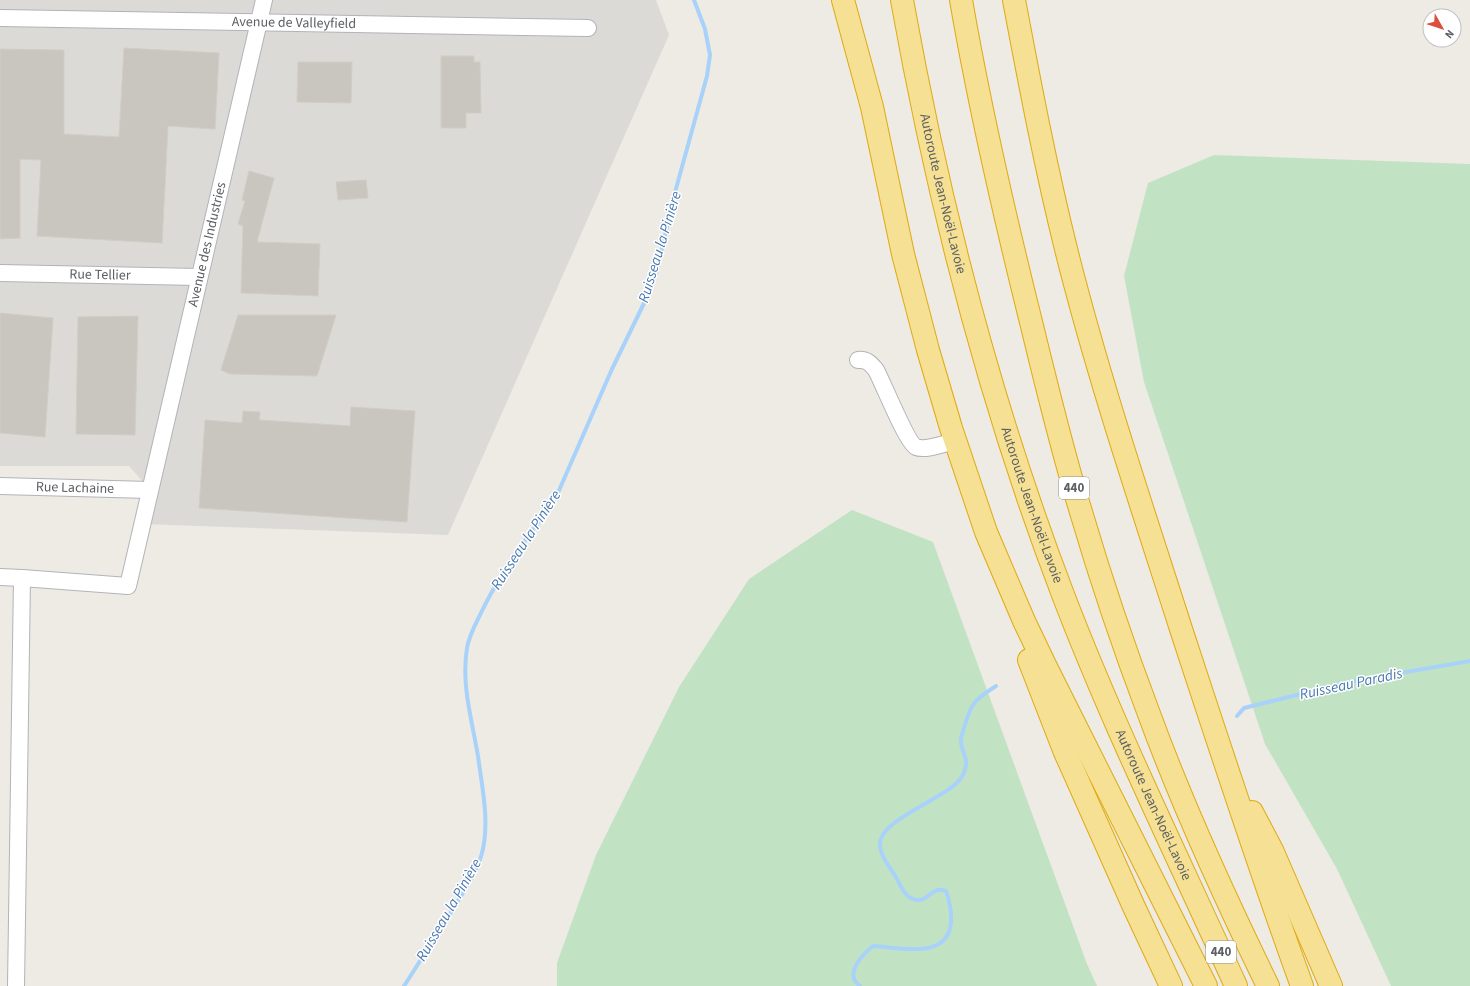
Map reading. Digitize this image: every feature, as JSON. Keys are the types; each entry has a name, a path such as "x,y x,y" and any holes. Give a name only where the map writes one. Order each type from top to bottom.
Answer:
{"highway":[{"path":"843,0 872,107"},
{"path":"853,0 872,107 903,254 928,350 955,441 986,532 1021,615 1045,665 1206,986"},
{"name":"Autoroute Jean-Noël-Lavoie","path":"902,0 922,104 952,237 993,387 1025,489 1061,589 1090,662 1131,756 1236,986"},
{"name":"Autoroute Jean-Noël-Lavoie","path":"961,0 1002,205 1060,437 1091,546 1150,717 1202,842 1268,986"},
{"path":"1014,0 1049,178 1083,315 1133,482 1269,895 1302,986"},
{"path":"986,532 993,560 1046,708 1083,795 1171,986"},
{"path":"1224,758 1272,850 1331,986"}],"street":[{"name":"Avenue des Industries","path":"22,578 128,586 264,0"},
{"name":"Avenue de Valleyfield","path":"0,18 588,28"},
{"name":"Rue Tellier","path":"0,273 199,277"},
{"path":"858,360 870,362 876,370 907,436 914,446 928,447 955,441"},
{"name":"Rue Lachaine","path":"0,486 150,490"},
{"path":"0,577 22,578 16,986"}],"shaded area":[{"path":"0,0 656,0 669,35 448,535 142,524 150,490 129,466 0,466"}],"green space":[{"path":"1214,155 1470,164 1470,986 1391,986 1337,869 1265,744 1144,382 1124,276 1148,183"},
{"path":"852,510 933,542 1087,964 1097,986 557,986 557,963 596,855 679,687 749,579"}],"building":[{"path":"124,48 219,53 215,129 168,126 162,243 37,236 41,160 20,159 20,238 0,239 0,49 64,50 64,134 119,137"},
{"path":"441,56 474,56 474,62 480,62 481,113 466,113 466,128 441,128"},
{"path":"298,62 352,62 351,103 297,102"},
{"path":"249,171 274,178 257,242 320,244 318,296 241,293 243,226 238,224 245,201 242,200"},
{"path":"366,180 368,198 338,200 336,182"},
{"path":"0,313 53,318 45,437 0,433"},
{"path":"238,315 336,315 317,376 230,374 221,370"},
{"path":"138,316 135,435 76,434 78,317"},
{"path":"351,407 415,411 407,522 199,508 205,420 242,423 243,411 260,412 259,420 350,426"}],"waterway":[{"name":"Ruisseau la Pinière","path":"404,986 472,878 482,853 485,829 483,792 465,675 467,648 471,635 491,593 557,495 612,369 649,293 657,270 674,196 707,76 710,55 705,29 694,0"},
{"name":"Ruisseau Paradis","path":"1237,716 1244,708 1354,681 1470,661"},
{"name":"Ruisseau Paradis","path":"860,986 855,981 853,976 854,970 856,964 873,946 921,949 932,947 941,942 948,934 951,914 946,891 941,890 932,892 926,898 918,900 909,897 903,891 884,858 880,843 884,834 892,825 904,816 945,792 963,775 966,761 961,739 971,707 978,699 996,686"}]}
